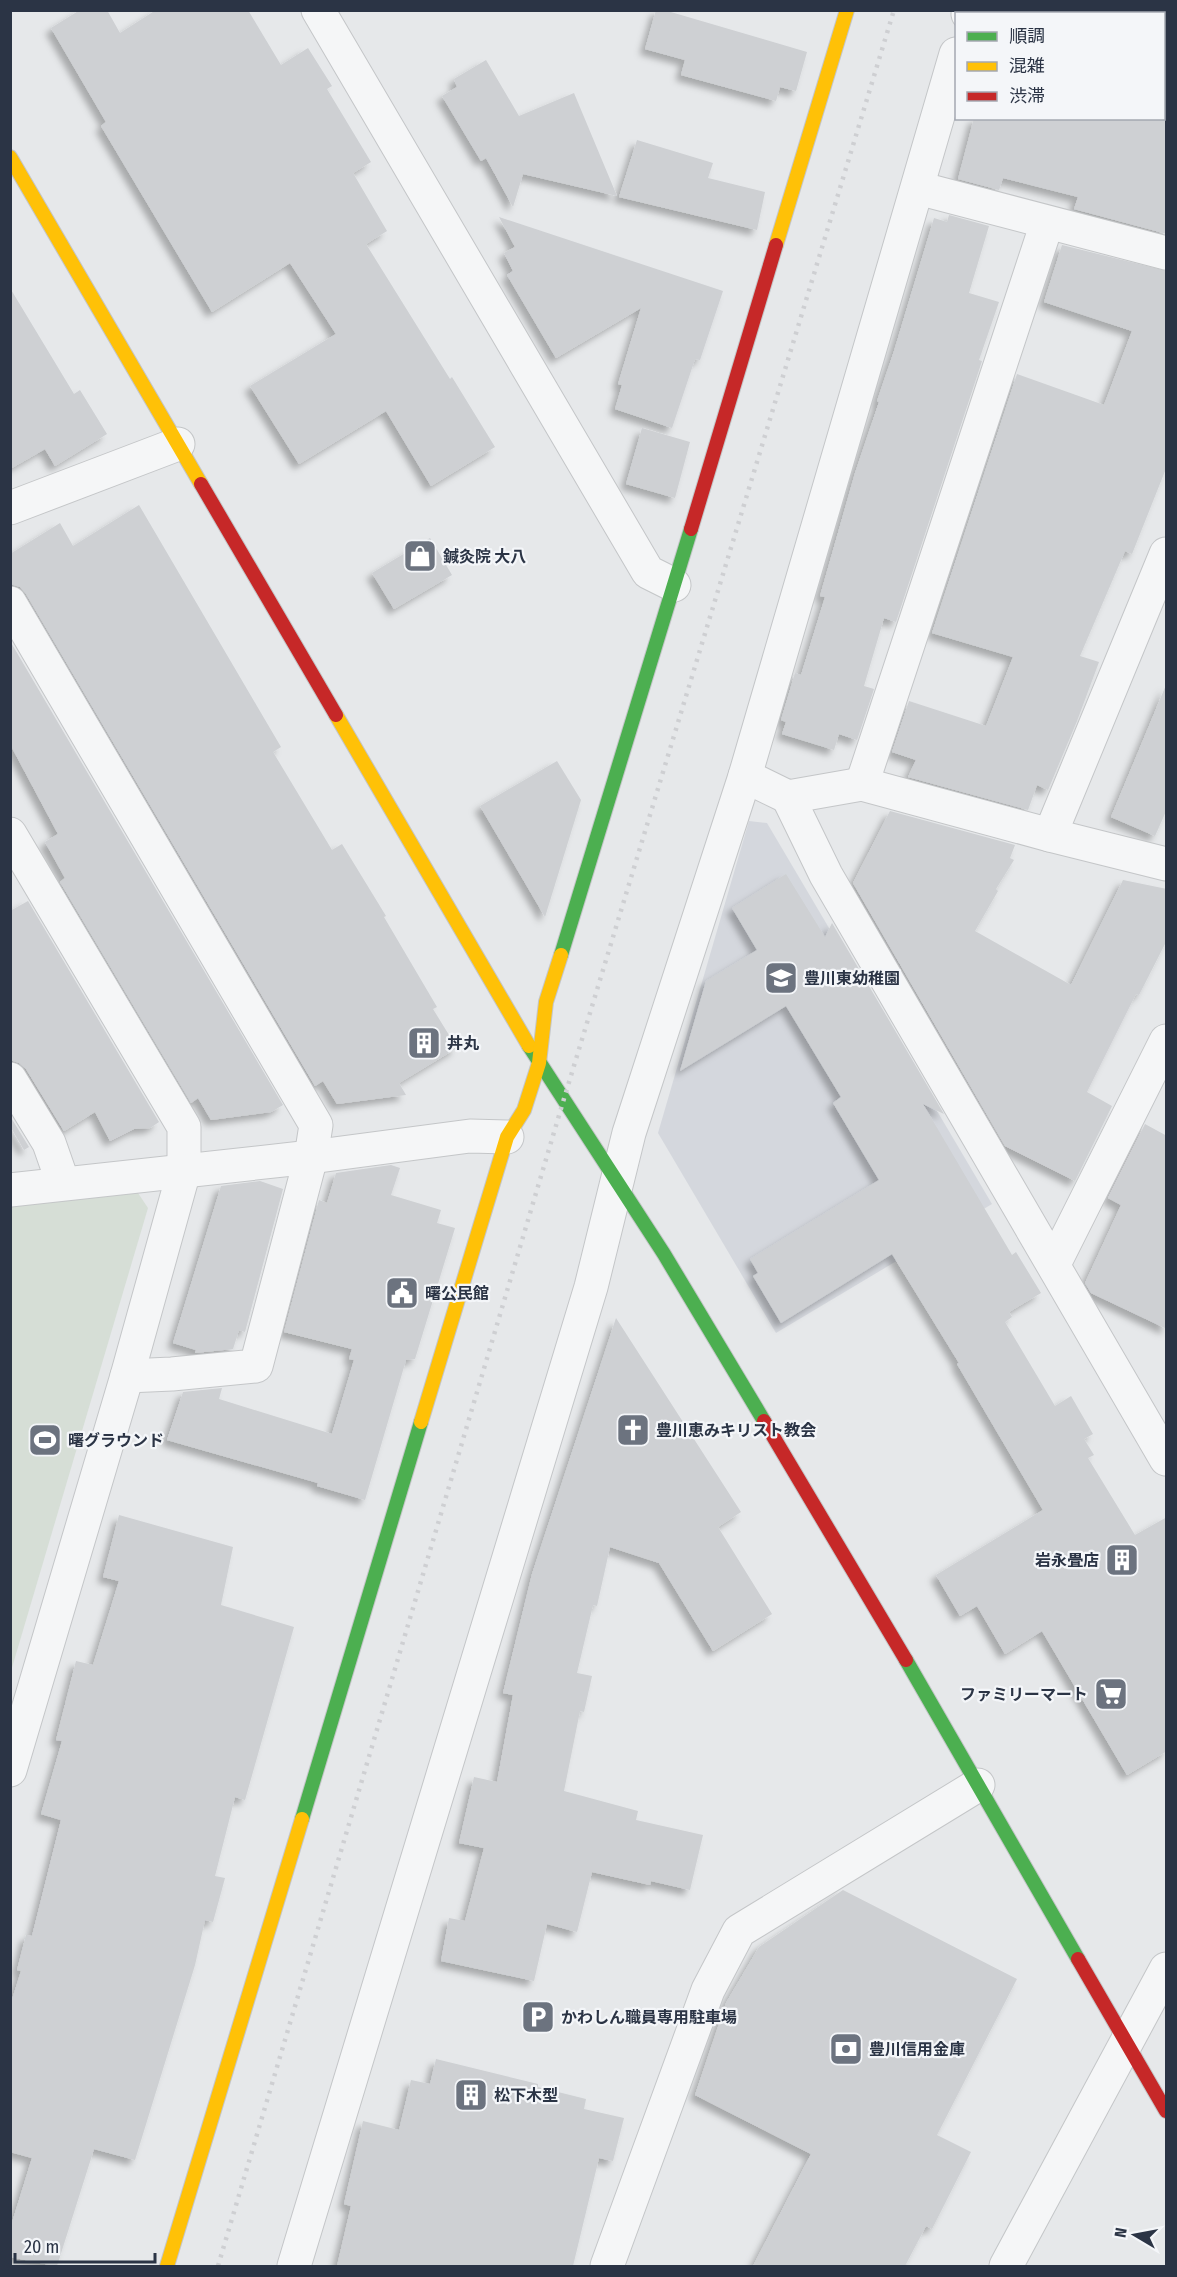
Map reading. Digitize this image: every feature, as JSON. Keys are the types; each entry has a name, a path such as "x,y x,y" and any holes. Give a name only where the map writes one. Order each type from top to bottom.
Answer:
{"street":[{"path":"318,10 648,572 674,585"},
{"path":"167,2266 507,1137 524,1110 539,1063 546,1002 847,10"},
{"path":"294,2266 591,1287 628,1133 745,776 955,61"},
{"path":"10,157 539,1063 664,1254 855,1573 1167,2111"},
{"path":"918,188 1167,253"},
{"path":"862,783 1047,223"},
{"path":"10,508 178,444"},
{"path":"1050,835 1167,554"},
{"path":"10,603 316,1125 311,1157 256,1366 127,1376"},
{"path":"745,776 788,797 862,783 1050,835 1167,864"},
{"path":"788,797 826,875 1167,1459"},
{"path":"10,834 184,1126 184,1171 127,1376 10,1770"},
{"path":"1054,1264 1167,1041"},
{"path":"10,1078 49,1143 63,1183"},
{"path":"10,1190 311,1157 470,1136 507,1137"},
{"path":"607,2266 708,1990 739,1931 978,1785"},
{"path":"1006,2266 1167,1969"}],"shaded area":[{"name":"豊川東幼稚園","path":"749,821 767,823 992,1204 776,1333 658,1133"},
{"name":"曙グラウンド","path":"136,1190 148,1208 11,1671 11,1207"}],"building":[{"path":"80,10 107,10 120,33 156,10 248,10 281,65 308,48 332,86 327,89 371,162 353,173 387,231 366,244 495,447 431,486 386,411 299,464 250,386 336,334 290,263 212,312 101,126 106,122 51,28"},
{"path":"656,10 664,10 807,52 796,91 780,87 776,101 681,75 685,60 645,49"},
{"path":"486,60 519,116 574,93 617,196 523,174 513,207 486,158 481,161 442,96 457,87 454,79"},
{"path":"1167,118 1167,234 1074,209 1078,197 1003,178 999,190 958,179 973,120 1165,120"},
{"path":"637,140 713,163 708,178 765,192 757,230 619,197"},
{"path":"949,215 989,226 969,293 999,302 979,360 982,361 896,622 884,618 864,686 874,689 857,740 839,734 834,750 782,734 786,722 781,720 795,673 801,675 825,597 820,596 855,473 879,402 877,401 934,218 947,222"},
{"path":"499,217 723,291 700,360 695,359 672,428 615,409 622,385 618,384 641,308 556,358 507,275 513,271 504,253 515,247"},
{"path":"1062,245 1167,271 1167,466 1132,554 1125,551 1080,656 1099,662 1077,721 1048,790 1037,785 1028,810 908,777 916,760 892,752 909,701 986,726 1013,657 932,633 1017,374 1104,405 1132,331 1044,302"},
{"path":"10,288 74,394 80,390 107,434 55,466 45,449 10,469"},
{"path":"642,428 690,442 675,498 626,484"},
{"path":"139,505 281,747 273,752 332,850 342,844 386,916 384,917 437,1007 433,1009 457,1048 399,1083 406,1095 337,1104 323,1081 315,1086 26,594 20,587 10,584 10,554 60,523 73,546"},
{"name":"鍼灸院 大八","path":"430,538 452,575 394,609 372,573"},
{"path":"10,641 283,1105 271,1112 211,1120 198,1098 191,1103 60,882 65,878 45,842 58,834 10,744"},
{"path":"1166,685 1167,809 1155,836 1111,817"},
{"path":"557,761 581,800 545,917 480,806"},
{"path":"890,811 1015,845 1010,858 1014,860 996,889 998,891 975,931 1071,985 1123,880 1167,889 1167,940 1139,995 1136,994 1087,1092 1112,1106 1075,1181 1005,1146 853,883"},
{"path":"786,874 825,937 832,923 944,1114 923,1104 1012,1255 1016,1252 1041,1293 1009,1312 1012,1317 1005,1322 1055,1406 1071,1396 1093,1434 1084,1439 1094,1455 1088,1458 1135,1535 1167,1517 1167,1751 1127,1775 1042,1631 1005,1654 977,1606 960,1616 936,1575 1043,1510 957,1364 959,1363 892,1254 781,1323 753,1276 758,1273 750,1259 879,1180 833,1103 841,1097 786,1006 680,1071 706,981 757,950 732,908"},
{"path":"28,901 159,1122 150,1128 134,1129 110,1141 95,1112 64,1131 26,1069 10,1060 10,911"},
{"path":"10,1116 29,1147 24,1150 10,1126"},
{"path":"1145,1124 1167,1136 1167,1329 1091,1293 1085,1283 1121,1205 1108,1198"},
{"path":"391,1165 400,1168 391,1195 441,1210 437,1223 455,1228 415,1359 406,1360 365,1500 317,1486 318,1483 167,1440 183,1392 222,1388 219,1399 332,1434 354,1360 349,1359 352,1349 284,1332 319,1200 327,1203 336,1173"},
{"path":"260,1181 283,1189 245,1332 239,1330 233,1349 195,1353 196,1350 173,1343 221,1186"},
{"path":"616,1318 741,1512 718,1527 772,1614 713,1651 659,1563 610,1547 597,1606 593,1605 577,1673 592,1676 584,1712 580,1711 564,1791 638,1811 636,1820 703,1835 690,1890 651,1881 650,1885 592,1872 577,1932 547,1924 534,1981 441,1961 449,1918 465,1921 484,1848 459,1843 474,1777 497,1782 513,1695 503,1693 532,1574"},
{"path":"119,1515 233,1547 221,1605 294,1627 245,1800 235,1797 215,1876 225,1878 213,1922 205,1920 195,1965 135,2160 94,2149 57,2266 55,2266 10,2257 10,2229 32,2158 10,2152 10,2006 21,1971 17,1970 26,1935 32,1936 61,1820 41,1814 62,1741 56,1740 76,1661 93,1665 119,1581 103,1577"},
{"name":"豊川信用金庫","path":"843,1890 1017,1979 937,2135 971,2152 932,2229 926,2226 905,2266 753,2266 811,2154 695,2095 726,2003 759,1947"},
{"path":"436,2059 538,2084 538,2087 586,2099 584,2109 624,2118 613,2161 599,2158 573,2266 337,2266 351,2206 344,2204 363,2121 399,2130 411,2080 430,2084"}],"railway":[{"path":"218,2266 563,1102 894,10"}],"traffic: fast":[{"path":"561,955 691,529"},
{"path":"529,1046 664,1254 764,1421"},
{"path":"302,1819 421,1422"},
{"path":"906,1660 1078,1959"}],"traffic: slow":[{"path":"776,245 847,10"},
{"path":"10,157 201,484"},
{"path":"336,715 529,1046"},
{"path":"421,1422 507,1137 524,1110 539,1063 546,1002 561,955"},
{"path":"167,2266 302,1819"}],"traffic: jam":[{"path":"691,529 776,245"},
{"path":"201,484 336,715"},
{"path":"764,1421 906,1660"},
{"path":"1078,1959 1166,2111"}],"place":[{"name":"鍼灸院 大八","path":"420,556"},
{"name":"豊川東幼稚園","path":"781,978"},
{"name":"丼丸","path":"424,1043"},
{"name":"曙公民館","path":"402,1293"},
{"name":"豊川恵みキリスト教会","path":"633,1430"},
{"name":"曙グラウンド","path":"45,1440"},
{"name":"岩永畳店","path":"1122,1560"},
{"name":"ファミリーマート","path":"1111,1694"},
{"name":"かわしん職員専用駐車場","path":"538,2017"},
{"name":"豊川信用金庫","path":"846,2049"},
{"name":"松下木型","path":"471,2095"}]}
